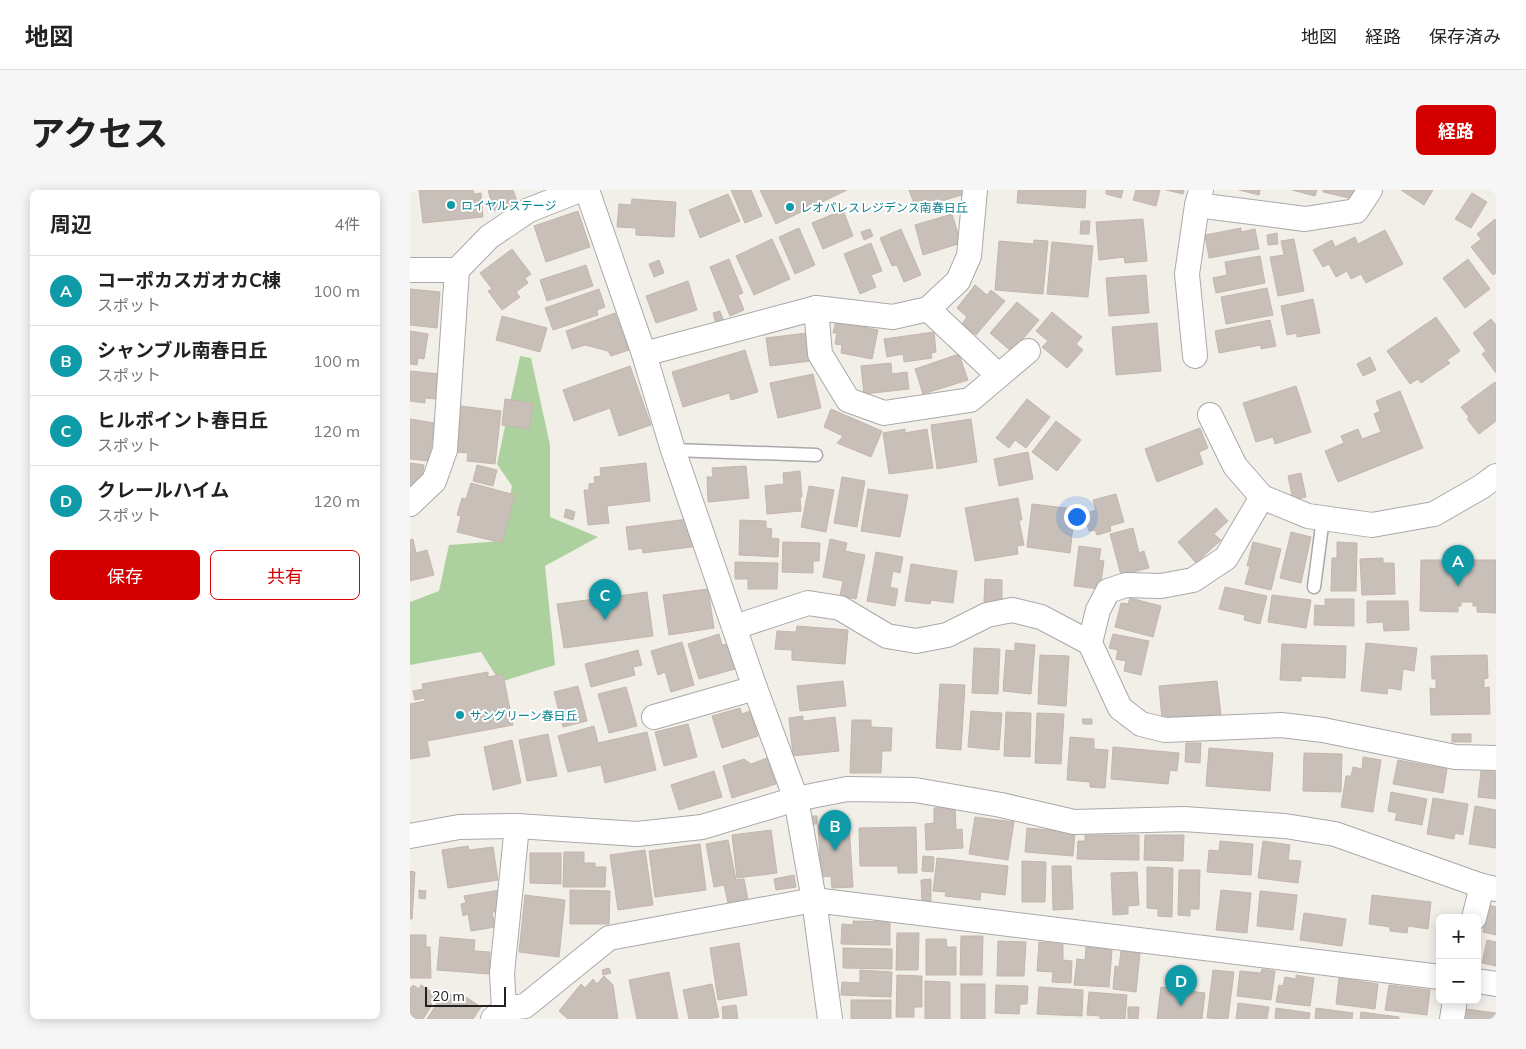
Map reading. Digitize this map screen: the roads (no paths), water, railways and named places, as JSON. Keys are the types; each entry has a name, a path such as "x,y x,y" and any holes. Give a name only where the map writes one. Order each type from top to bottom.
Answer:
{"street":[{"path":"410,504 434,481 445,450 457,270 489,237 529,210 580,190"},
{"path":"587,190 644,354 673,450 755,688 796,799 814,900 830,1019"},
{"path":"644,354 816,308 894,317 928,310 958,281 969,256 976,190"},
{"path":"1195,356 1187,274 1199,197 1305,219 1356,211 1370,190"},
{"path":"410,270 457,270"},
{"path":"816,308 820,354 848,400 884,413 970,400 1028,352"},
{"path":"928,310 998,375"},
{"path":"1210,415 1235,466 1262,497 1308,516 1372,525 1434,514 1481,488 1496,476"},
{"path":"1090,643 1098,610 1108,591 1126,584 1161,586 1193,580 1226,558 1262,497"},
{"path":"735,627 808,603 840,608 887,636 916,642 946,635 987,615 1012,610 1041,617 1090,643 1120,708 1141,724 1165,730 1280,725 1323,730 1455,757 1496,758"},
{"path":"654,717 755,688"},
{"path":"410,836 459,827 517,826 637,834 702,827 796,799 847,789 915,790 1001,805 1074,822 1184,819 1285,826 1335,834 1489,887 1476,914"},
{"path":"517,826 499,1014 525,1006 609,938 814,900 1436,977"},
{"path":"1481,982 1496,984"},
{"path":"1452,1019 1455,1004"}],"lane":[{"path":"673,450 816,455"},
{"path":"1314,587 1323,518"}],"place":[{"name":"ロイヤルステージ","path":"451,205"},
{"name":"レオパレスレジデンス南春日丘","path":"790,207"},
{"name":"コーポカスガオカC棟","path":"1458,586"},
{"name":"ヒルポイント春日丘","path":"605,620"},
{"name":"サングリーン春日丘","path":"460,715"},
{"name":"シャンブル南春日丘","path":"835,851"},
{"name":"クレールハイム","path":"1181,1006"}]}
